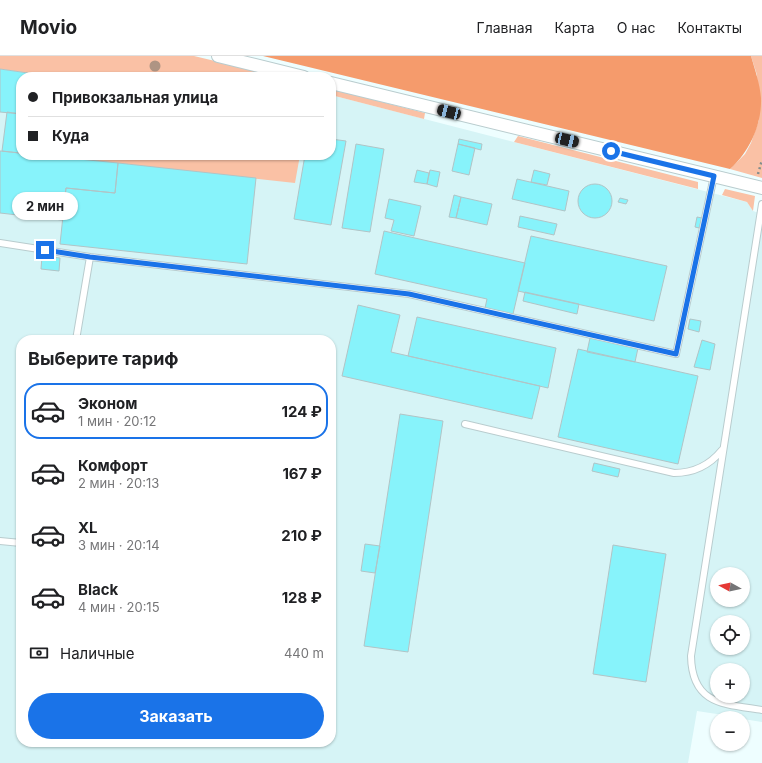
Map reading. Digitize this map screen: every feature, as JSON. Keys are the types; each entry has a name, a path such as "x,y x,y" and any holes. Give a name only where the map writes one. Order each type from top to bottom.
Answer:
{"street":[{"path":"218,56 284,72"},
{"path":"336,84 762,188"}],"lane":[{"path":"0,243 90,257 409,294 676,354 714,176"},
{"path":"762,204 691,656 691,665 697,686 709,698 720,703 762,710"},
{"path":"77,335 90,257"},
{"path":"465,424 674,473 693,471 702,468 710,463 723,449"},
{"path":"0,541 16,543"}],"shaded area":[{"path":"0,56 194,56 62,72 16,72 16,160 336,160 336,96 747,202 753,211 762,214 762,722 750,720 750,711 710,711 710,713 697,711 688,763 0,763"},
{"path":"0,56 194,56 261,72 21,72 0,69"},
{"path":"263,56 751,56 760,88 761,108 757,128 753,137 743,155 730,169 336,74 336,72 329,72"},
{"path":"751,56 762,56 762,178 730,169 745,154 751,143 759,120 757,75"},
{"path":"336,90 425,113 424,119 336,96"},
{"path":"518,136 698,182 698,189 514,142"},
{"path":"86,160 299,160 295,183"},
{"path":"725,189 755,196 753,211 747,202 722,195"}],"building":[{"path":"0,69 21,72 16,72 16,114 0,112"},
{"path":"7,112 16,113 16,153 2,151"},
{"path":"459,139 482,144 481,150 458,144"},
{"path":"336,140 346,141 331,225 294,219 304,160 336,160"},
{"path":"356,144 384,149 370,232 342,228"},
{"path":"458,144 475,148 469,175 452,171"},
{"path":"0,151 16,153 16,160 89,160 118,163 115,193 66,188 62,220 0,213"},
{"path":"118,163 256,178 247,264 60,244 66,188 115,193"},
{"path":"417,170 429,173 427,184 414,182"},
{"path":"430,170 440,172 437,187 427,184"},
{"path":"534,170 550,174 547,185 531,182"},
{"path":"517,179 569,191 565,211 512,199"},
{"path":"592,184 598,184 607,189 611,195 611,207 607,213 598,218 592,218 583,213 578,204 578,198 583,189"},
{"path":"454,195 461,197 456,218 449,217"},
{"path":"461,197 492,204 487,225 456,218"},
{"path":"620,198 628,200 626,204 618,202"},
{"path":"389,199 421,206 414,236 391,231 394,220 385,218"},
{"path":"520,216 557,224 554,235 518,227"},
{"path":"697,217 702,218 699,228 695,227"},
{"path":"384,231 525,263 513,314 485,308 487,299 375,274"},
{"path":"531,236 667,266 654,321 518,291"},
{"path":"42,256 60,258 59,271 41,269"},
{"path":"525,292 579,304 577,314 523,301"},
{"path":"358,305 400,315 391,352 540,386 532,419 342,376"},
{"path":"417,317 556,348 548,388 408,356"},
{"path":"690,319 701,321 699,332 688,329"},
{"path":"590,338 638,348 635,362 587,352"},
{"path":"702,340 715,344 710,370 694,367"},
{"path":"578,349 698,376 678,464 558,437"},
{"path":"400,414 443,421 408,652 364,646"},
{"path":"594,463 620,469 618,477 592,471"},
{"path":"365,544 380,546 375,573 361,571"},
{"path":"613,545 666,554 646,682 593,674"}],"route":[{"path":"45,250 90,257 409,294 676,354 714,176 611,151"}]}
